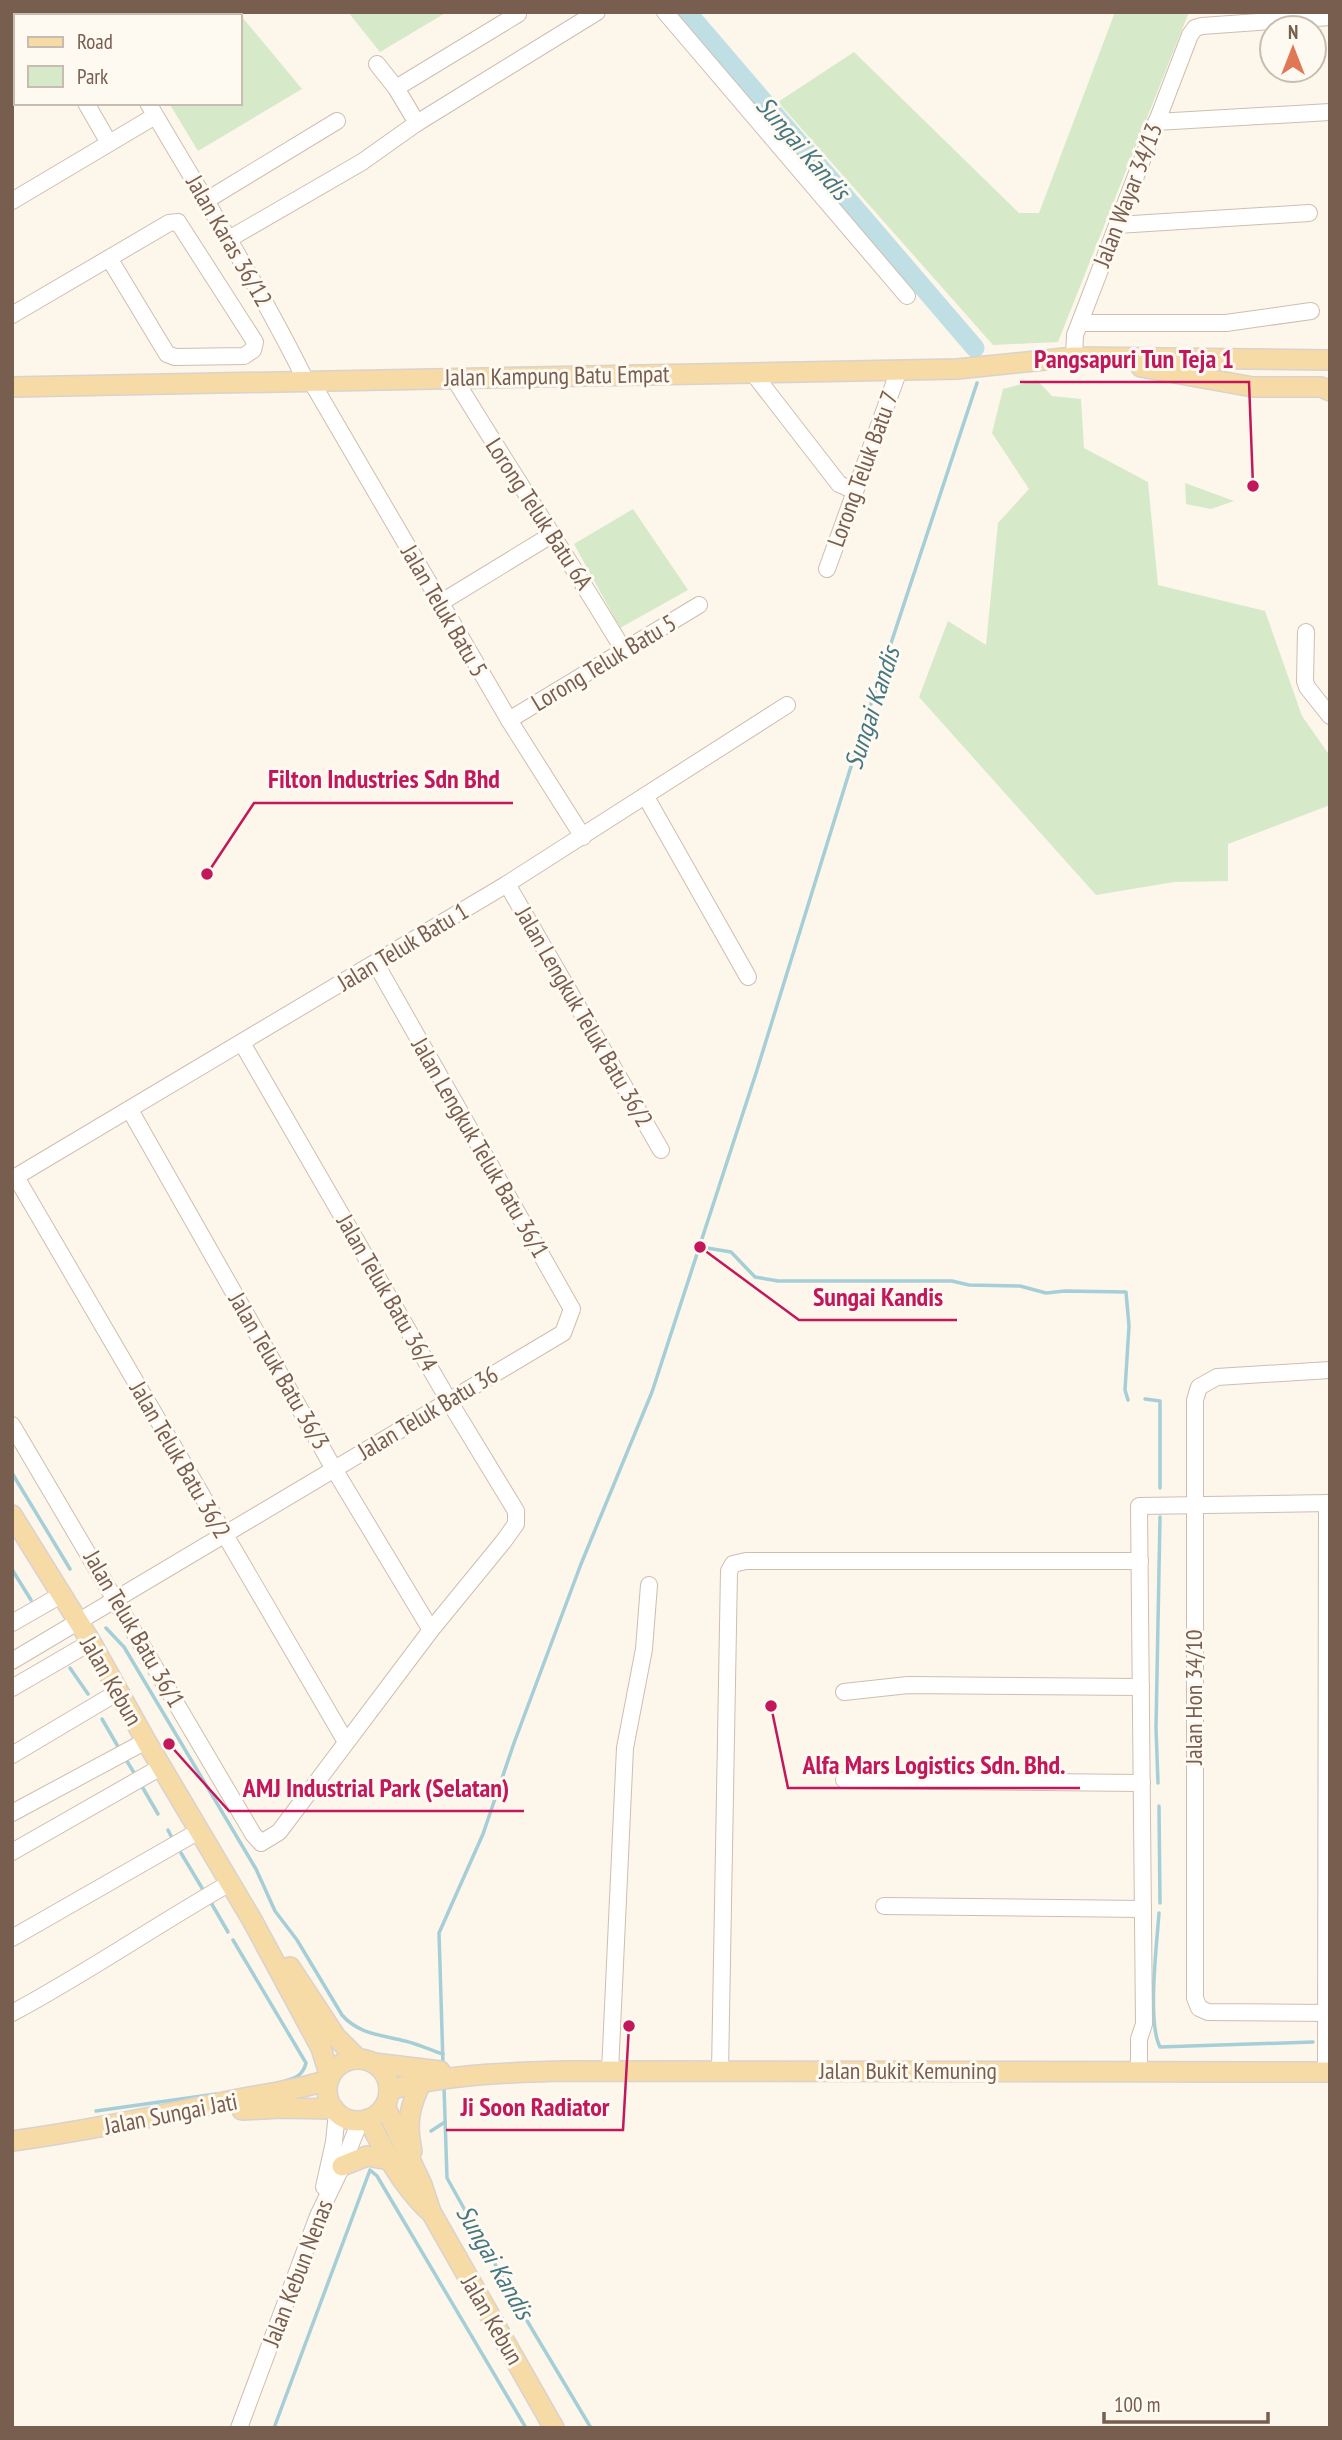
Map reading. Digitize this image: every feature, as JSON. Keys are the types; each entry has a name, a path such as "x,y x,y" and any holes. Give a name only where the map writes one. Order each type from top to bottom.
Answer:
{"main road":[{"name":"Jalan Kampung Batu Empat","path":"12,387 957,369 1074,357 1330,359"},
{"name":"Jalan Kampung Batu Empat","path":"1102,357 1134,366 1253,387 1321,387 1330,391"},
{"name":"Jalan Kebun","path":"12,1515 90,1642 252,1920 321,2048 329,2079"},
{"name":"Jalan Kebun","path":"252,1920 293,1971 336,2037 366,2061"},
{"path":"347,2061 366,2061 385,2074 387,2098 364,2120 344,2117 335,2111 327,2095 329,2079 337,2067 347,2061"},
{"name":"Jalan Bukit Kemuning","path":"366,2061 428,2070 487,2073 1328,2072"},
{"name":"Jalan Bukit Kemuning","path":"387,2098 422,2081 487,2073"},
{"name":"Jalan Sungai Jati","path":"12,2141 105,2127 302,2089 329,2079"},
{"path":"422,2081 411,2102 408,2124 411,2149 422,2186"},
{"name":"Jalan Kebun","path":"387,2098 431,2212 554,2428"},
{"path":"185,2111 280,2108 335,2111"},
{"name":"Jalan Kebun","path":"364,2120 408,2189 431,2212"},
{"path":"342,2166 367,2156 389,2160"}],"street":[{"path":"229,239 362,162 417,124 597,12"},
{"path":"665,12 907,296"},
{"path":"396,88 518,14"},
{"name":"Jalan Wayar 34/13","path":"1074,357 1075,335 1190,35 1195,28 1330,17"},
{"path":"377,64 396,88 417,124"},
{"path":"87,105 109,143"},
{"path":"12,201 109,143 152,110"},
{"name":"Jalan Karas 36/12","path":"152,110 229,239 308,381"},
{"path":"1156,122 1330,112"},
{"path":"206,200 337,121"},
{"path":"1117,225 1309,213"},
{"path":"12,315 109,258 169,223 178,222 255,342 253,350 244,356 175,357 167,354 109,258"},
{"path":"1080,323 1226,323 1311,311"},
{"name":"Lorong Teluk Batu 7","path":"827,569 899,370"},
{"path":"752,373 839,484 855,491"},
{"name":"Lorong Teluk Batu 6A","path":"454,378 525,496 553,534 624,651"},
{"name":"Jalan Teluk Batu 5","path":"308,381 509,720 583,837"},
{"path":"440,603 553,534"},
{"name":"Lorong Teluk Batu 5","path":"509,720 699,605"},
{"path":"1306,632 1305,681 1330,716"},
{"name":"Jalan Teluk Batu 1","path":"14,1178 507,884 787,705"},
{"path":"646,797 748,977"},
{"name":"Jalan Lengkuk Teluk Batu 36/2","path":"507,884 661,1150"},
{"name":"Jalan Lengkuk Teluk Batu 36/1","path":"376,964 572,1308 563,1333"},
{"name":"Jalan Teluk Batu 36/4","path":"242,1043 449,1401 516,1511 516,1524 431,1630"},
{"name":"Jalan Teluk Batu 36/3","path":"130,1110 334,1468 431,1630"},
{"name":"Jalan Teluk Batu 36/2","path":"14,1178 346,1742"},
{"name":"Jalan Teluk Batu 36","path":"12,1661 563,1333"},
{"name":"Jalan Hon 34/10","path":"1328,2013 1208,2012 1199,2008 1195,1998 1195,1400 1199,1387 1217,1377 1330,1370"},
{"name":"Jalan Teluk Batu 36/1","path":"12,1425 253,1834 261,1843 279,1832 346,1742"},
{"path":"1139,2072 1139,2039 1144,2024 1139,1506 1329,1503 1328,2072"},
{"path":"720,2071 729,1571 733,1564 746,1561 1140,1561"},
{"path":"610,2071 625,1748 643,1649 649,1585"},
{"path":"12,1623 61,1595"},
{"path":"346,1742 431,1630"},
{"path":"12,1688 90,1642"},
{"path":"844,1692 908,1685 1141,1688"},
{"path":"12,1755 118,1692"},
{"path":"12,1813 146,1741"},
{"path":"12,1852 161,1768"},
{"path":"844,1780 1142,1783"},
{"path":"12,1938 199,1831"},
{"path":"12,2013 93,1968 162,1922 230,1883"},
{"path":"884,1906 1143,1909"},
{"path":"318,2216 334,2142 335,2111"},
{"name":"Jalan Kebun Nenas","path":"239,2428 318,2216 364,2120"}],"green space":[{"path":"113,12 240,14 114,14"},
{"path":"348,12 447,12 380,52"},
{"path":"1115,12 1189,12 1058,342 993,345 778,102 854,52 1019,213 1039,213"},
{"path":"242,17 302,89 198,151 170,105 242,105"},
{"path":"1037,380 1052,396 1081,399 1084,448 1148,482 1158,585 1265,611 1302,716 1330,756 1330,805 1228,844 1228,881 1174,882 1096,895 919,697 948,621 986,645 998,523 1029,489 992,433 1003,389"},
{"path":"1185,483 1234,501 1211,509 1186,504"},
{"path":"633,509 688,590 620,628 574,544"}],"waterway":[{"name":"Sungai Kandis","path":"687,12 975,348"},
{"name":"Sungai Kandis","path":"443,2064 439,1933 483,1834 581,1564 652,1392 757,1070 862,731 977,383"},
{"path":"701,1247 731,1252 755,1277 778,1281 952,1281 969,1285 1020,1286 1046,1293 1126,1292 1129,1326 1125,1390 1128,1400"},
{"path":"1145,1399 1160,1401 1160,1488"},
{"path":"12,1473 70,1569"},
{"path":"1158,1783 1156,1728 1160,1517"},
{"path":"13,1571 31,1600"},
{"path":"106,1628 124,1647 256,1869 275,1911 297,1940 342,2015 363,2030 443,2054"},
{"path":"70,1668 88,1694"},
{"path":"102,1719 120,1750"},
{"path":"125,1758 136,1776"},
{"path":"140,1783 158,1814"},
{"path":"1159,1806 1160,1903"},
{"path":"168,1830 172,1838"},
{"path":"181,1853 205,1893"},
{"path":"210,1901 228,1932"},
{"path":"1159,1913 1153,2002 1156,2035 1160,2047 1313,2042"},
{"path":"233,1940 306,2063 298,2075 285,2081"},
{"name":"Sungai Kandis","path":"444,2087 447,2178 591,2428"},
{"path":"96,2111 216,2094"},
{"path":"431,2131 445,2122"},
{"path":"274,2428 370,2170 377,2176 526,2428"}],"place":[{"name":"Pangsapuri Tun Teja 1","path":"1253,486"},
{"name":"Filton Industries Sdn Bhd","path":"207,874"},
{"name":"Sungai Kandis","path":"700,1247"},
{"name":"Alfa Mars Logistics Sdn. Bhd.","path":"771,1706"},
{"name":"AMJ Industrial Park (Selatan)","path":"169,1744"},
{"name":"Ji Soon Radiator","path":"629,2026"}]}
